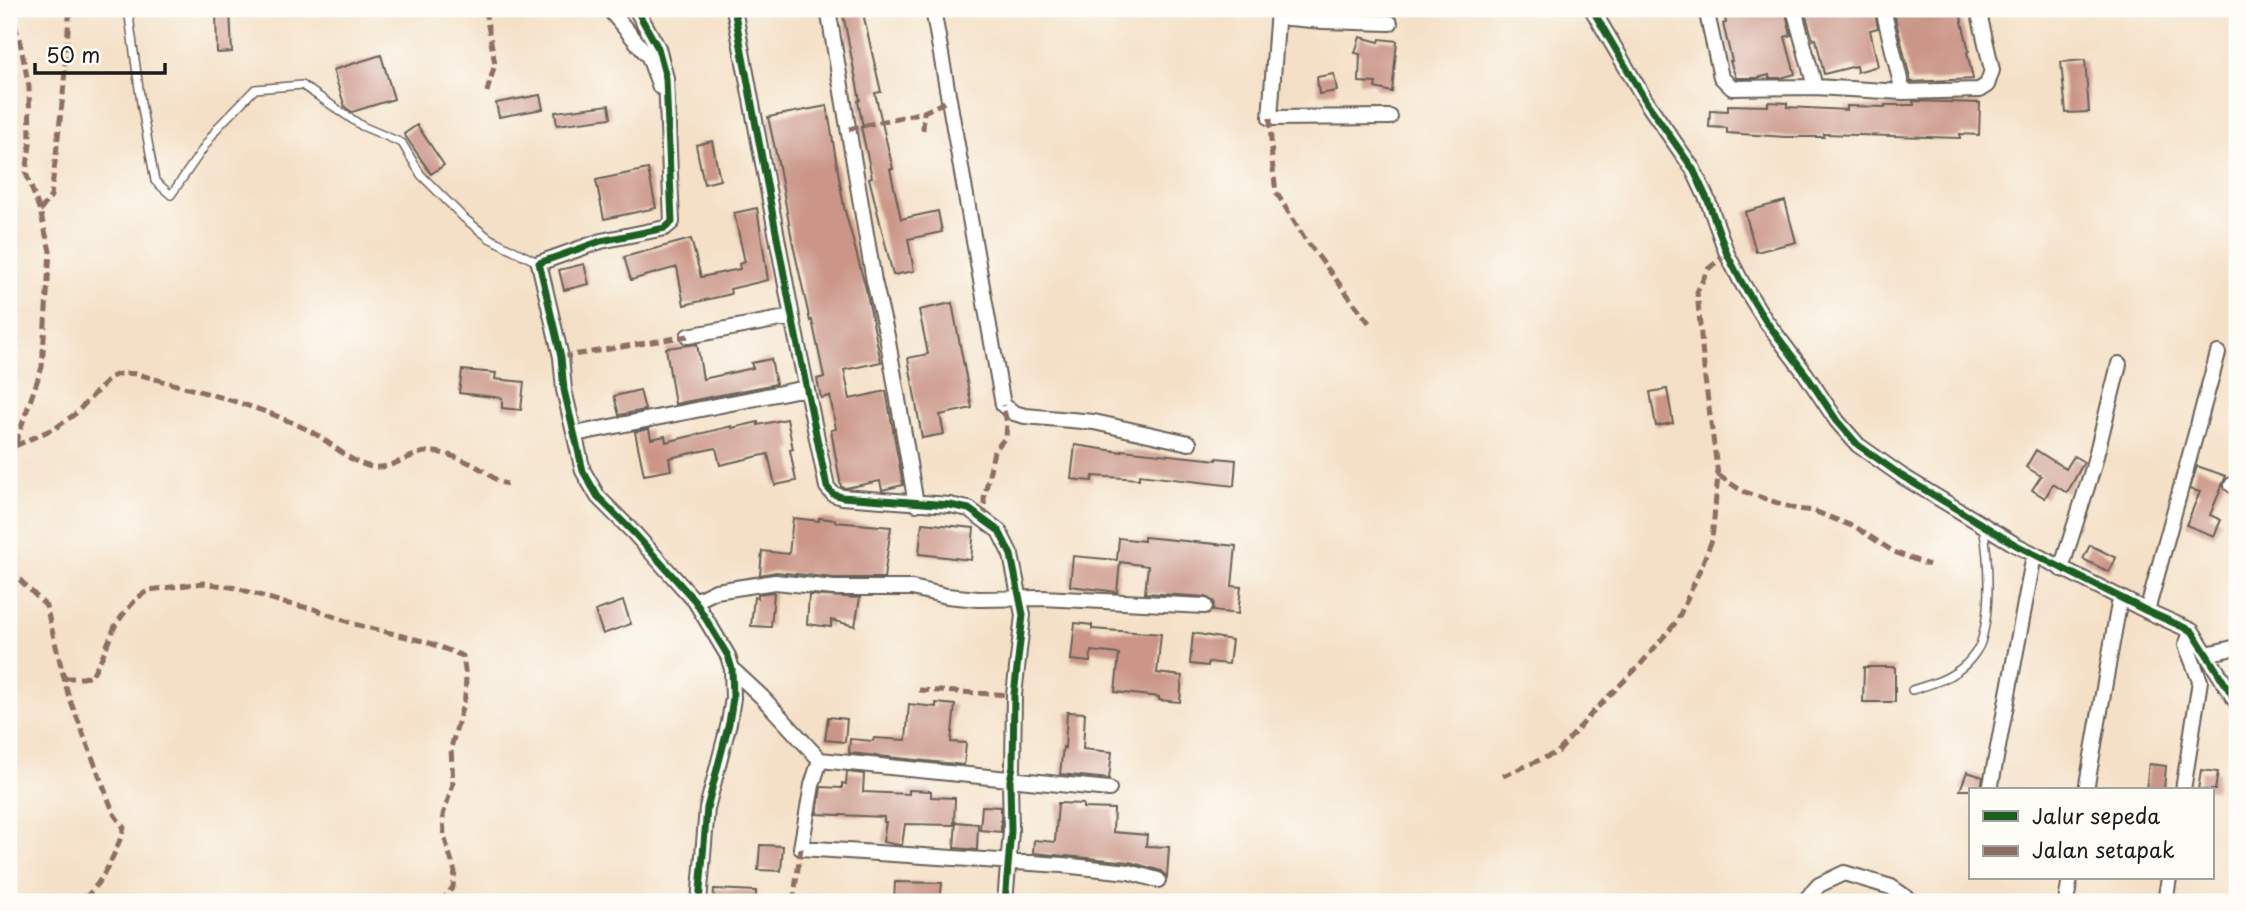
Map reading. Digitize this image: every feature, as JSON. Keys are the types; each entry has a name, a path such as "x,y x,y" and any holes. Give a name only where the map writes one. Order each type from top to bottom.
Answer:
{"street":[{"path":"609,9 649,57 667,105"},
{"path":"636,9 658,48 666,78 672,222 665,228 601,241 540,263 561,357 564,390 583,471 598,496 695,601 728,656 732,669 733,698 729,723 707,808 699,902"},
{"path":"734,9 827,487 833,494 842,497 950,505 969,509 999,531 1011,555 1023,615 1014,695 1013,767 1010,780 1011,831 1005,902"},
{"path":"828,9 874,281 887,336 916,504"},
{"path":"933,9 1003,405 1024,416 1094,422 1189,443"},
{"path":"1592,9 1647,103 1693,169 1727,254 1742,283 1837,421 1858,445 1902,476 2034,555 2192,631 2237,703"},
{"path":"1706,9 1721,77 1732,88 1815,87 1903,92 1979,90 1987,85 1992,70 1978,9"},
{"path":"1794,9 1815,87"},
{"path":"1883,9 1903,92"},
{"path":"1390,23 1324,21 1278,13 1270,118 1390,117"},
{"path":"688,336 792,317"},
{"path":"2147,611 2218,354"},
{"path":"2061,569 2094,468 2119,364"},
{"path":"575,435 806,388"},
{"path":"1990,788 2034,555"},
{"path":"695,601 716,591 775,582 834,588 912,588 947,596 1205,606"},
{"path":"2086,788 2120,598"},
{"path":"2183,788 2200,681 2186,645 2192,631"},
{"path":"2207,654 2237,647"},
{"path":"732,669 762,697 820,760 1109,789"},
{"path":"820,760 812,785 801,848 1062,865 1129,872 1158,880"},
{"path":"1804,902 1819,885 1844,873 1891,887 1913,902"},
{"path":"2066,902 2070,880"},
{"path":"2165,902 2169,880"}],"lane":[{"path":"128,9 155,181 171,195 218,127 255,89 302,85 362,126 402,143 421,175 464,218 489,238 540,263"},
{"path":"1912,690 1946,680 1967,663 1981,644 1988,585 1983,526"}],"building":[{"path":"842,9 862,9 881,92 875,93 893,169 890,169 901,219 938,211 942,232 908,239 914,271 893,275 869,178 872,177 861,127 860,100"},
{"path":"1723,9 1785,9 1791,35 1785,37 1795,74 1781,78 1769,78 1769,75 1736,78 1723,24 1726,23"},
{"path":"1804,9 1874,9 1878,28 1870,30 1878,66 1857,72 1856,66 1824,74 1816,39 1813,40"},
{"path":"1893,9 1959,9 1973,79 1911,82"},
{"path":"216,10 230,10 232,52 217,53"},
{"path":"1360,37 1379,42 1380,39 1397,41 1392,92 1375,88 1376,83 1359,82 1360,54 1355,53"},
{"path":"381,55 394,99 352,112 345,107 333,70"},
{"path":"2085,60 2089,112 2066,113 2061,62"},
{"path":"1334,74 1337,91 1319,94 1317,77"},
{"path":"540,95 543,109 499,117 496,103"},
{"path":"1913,101 1980,103 1979,135 1960,134 1960,138 1824,134 1824,137 1786,137 1727,133 1727,128 1709,127 1710,110 1728,111 1728,105 1768,106 1768,102 1787,103 1787,107 1847,110 1847,106 1914,105"},
{"path":"609,105 611,118 557,125 555,112"},
{"path":"827,106 844,207 866,289 881,362 844,370 850,399 886,391 903,485 882,490 880,481 841,487 831,430 836,429 830,396 821,398 817,379 824,377 792,240 768,117"},
{"path":"417,125 444,165 431,174 404,134"},
{"path":"712,141 720,180 704,184 696,145"},
{"path":"648,169 656,208 604,219 596,180"},
{"path":"1785,201 1796,242 1756,252 1745,212"},
{"path":"757,208 768,280 730,289 731,294 684,305 677,267 631,280 624,257 691,239 701,277 740,269 739,264 745,262 734,213"},
{"path":"584,264 589,284 564,290 559,270"},
{"path":"952,303 972,408 940,415 944,434 922,438 908,358 928,354 919,310"},
{"path":"697,344 703,379 753,368 751,363 771,359 776,384 675,404 666,348"},
{"path":"462,370 496,373 495,379 524,382 521,410 502,408 502,398 459,393"},
{"path":"1667,389 1673,423 1656,426 1650,392"},
{"path":"640,390 645,410 619,415 614,396"},
{"path":"787,419 796,481 775,485 768,454 720,465 716,448 669,458 671,470 644,475 635,432 649,429 651,439 665,436 666,442 732,426 758,422 758,425"},
{"path":"1075,445 1122,452 1236,460 1234,486 1139,475 1139,479 1093,476 1092,481 1071,479"},
{"path":"2036,450 2066,469 2074,456 2084,462 2067,493 2053,484 2045,498 2032,490 2041,476 2026,467"},
{"path":"2197,466 2226,476 2210,515 2221,520 2214,536 2186,525 2200,492 2190,489"},
{"path":"793,518 819,521 819,518 891,527 884,578 834,578 776,572 760,575 762,551 789,554"},
{"path":"922,523 974,528 971,560 919,554"},
{"path":"1144,537 1236,546 1232,586 1241,587 1238,614 1213,611 1214,602 1206,597 1145,593 1148,566 1120,562 1117,592 1070,586 1073,556 1117,560 1119,538 1144,541"},
{"path":"2090,545 2116,558 2109,572 2083,559"},
{"path":"774,592 771,627 751,626 754,597"},
{"path":"809,595 860,598 855,626 831,620 831,627 807,624"},
{"path":"623,601 631,624 603,634 595,611"},
{"path":"1075,623 1092,625 1092,629 1161,634 1157,673 1182,676 1180,702 1115,692 1119,654 1091,651 1090,662 1071,660"},
{"path":"1193,633 1232,640 1229,664 1190,664"},
{"path":"1864,667 1895,667 1895,702 1863,702"},
{"path":"936,703 955,705 951,742 966,743 964,765 849,753 850,739 906,740 909,704 936,707"},
{"path":"1067,712 1085,713 1083,749 1112,752 1109,779 1060,774"},
{"path":"828,717 847,719 845,742 825,740"},
{"path":"2149,764 2166,766 2164,788 2146,788"},
{"path":"2201,770 2218,772 2215,790 2198,788"},
{"path":"847,772 864,774 863,792 909,794 909,790 931,791 931,797 955,798 954,825 905,824 902,845 899,845 883,842 886,822 884,817 817,814 821,787 842,788 842,783 846,784"},
{"path":"1967,772 1983,777 1981,788 1960,790"},
{"path":"1058,803 1083,804 1083,808 1114,809 1113,832 1147,835 1146,846 1169,847 1167,877 1161,871 1130,862 1033,853 1034,840 1055,842"},
{"path":"982,806 1001,807 1001,832 980,830"},
{"path":"956,822 978,824 977,850 954,848"},
{"path":"760,845 783,846 781,871 758,870"},
{"path":"895,882 942,883 940,902 894,901"},
{"path":"714,889 756,891 756,902 713,902"}],"marked path":[{"path":"40,211 51,196 69,17 76,9"},
{"path":"485,9 495,64 486,95"},
{"path":"9,10 19,37 29,87 30,145 26,173 40,211 50,251 42,367 9,462"},
{"path":"849,129 924,112 949,100"},
{"path":"923,130 924,112"},
{"path":"1270,118 1276,192 1305,239 1370,324"},
{"path":"1503,776 1558,752 1640,665 1677,621 1696,579 1712,540 1718,475 1697,292 1708,269 1727,254"},
{"path":"561,357 688,336"},
{"path":"15,446 57,427 75,414 110,378 120,374 137,374 264,411 312,432 351,459 368,466 386,466 418,454 435,452 467,462 507,484"},
{"path":"985,520 984,499 994,451 1006,437 1007,423 1003,405"},
{"path":"1718,475 1742,491 1796,509 1814,511 1857,528 1894,552 1929,565"},
{"path":"9,569 46,606 68,694 114,814 124,828 107,869 95,887 80,902"},
{"path":"64,678 92,675 115,626 137,598 149,590 203,583 237,588 284,603 314,609 354,624 427,642 463,656 465,697 451,748 453,784 443,815 444,836 455,872 453,887 441,902"},
{"path":"919,690 1014,695"},
{"path":"793,902 801,848"}],"cycle path":[{"path":"636,9 658,48 666,78 672,222 665,228 601,241 539,263 583,471 598,497 695,601 728,656 732,669 733,698 729,723 707,808 699,902"},
{"path":"734,9 827,487 833,494 842,497 950,505 969,509 999,531 1011,555 1023,615 1014,695 1013,767 1010,780 1011,831 1005,902"},
{"path":"1592,9 1647,103 1693,169 1727,254 1742,283 1837,421 1858,445 1902,476 2016,545 2192,631 2237,703"}]}
